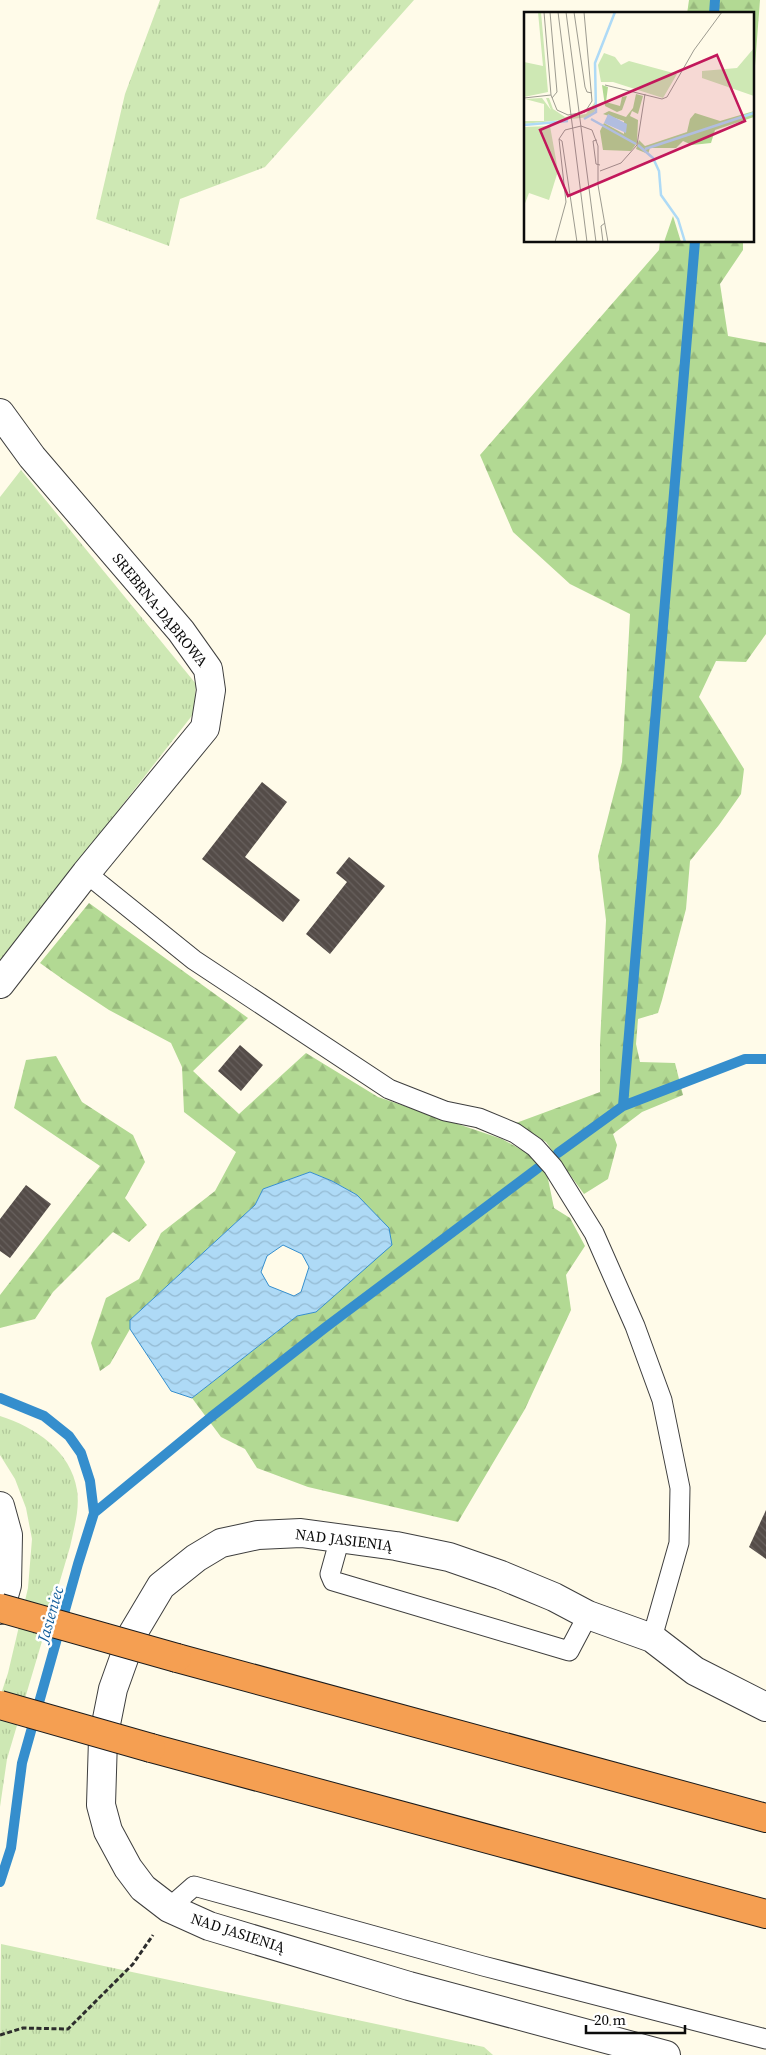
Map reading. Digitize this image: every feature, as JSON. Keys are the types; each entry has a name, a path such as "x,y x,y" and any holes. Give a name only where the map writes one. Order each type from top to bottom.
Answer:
{"highway":[{"path":"0,1609 766,1818"},
{"path":"0,1705 151,1748 766,1914"}],"street":[{"name":"SREBRNA-DĄBROWA","path":"0,413 32,457 181,631 208,669 211,690 205,728 86,873 0,984"},
{"path":"0,1506 8,1535 7,1585 0,1609"},
{"name":"NAD JASIENIĄ","path":"666,2055 400,1983 209,1926 169,1908 143,1888 128,1868 108,1831 101,1805 103,1740 113,1689 133,1633 161,1586 196,1558 221,1543 258,1535 301,1533 396,1546 449,1558 554,1597 588,1614 652,1638 695,1671 766,1707"}],"lane":[{"path":"86,873 194,960 389,1089 445,1111 479,1118 516,1133 535,1147 553,1167 594,1233 635,1326 662,1400 680,1488 679,1543 652,1638"},
{"path":"340,1538 330,1574 333,1581 569,1652 588,1614"},
{"path":"169,1908 194,1886 483,1966 766,2038"}],"path":[{"path":"0,2035 23,2028 68,2029 133,1964 156,1931 169,1908"}],"green space":[{"path":"160,0 414,0 265,167 180,199 169,246 96,219 125,94"},
{"path":"689,0 760,0 754,79 754,12 687,12"},
{"path":"660,242 743,242 743,250 720,284 728,336 766,343 766,634 746,662 716,661 699,697 744,769 741,794 690,861 686,909 658,1013 638,1019 636,1044 640,1062 675,1063 683,1095 642,1112 613,1134 617,1145 608,1179 584,1194 546,1142 516,1123 600,1092 600,1044 606,920 598,856 622,762 630,614 570,584 513,532 480,455 659,250"},
{"path":"21,470 196,684 194,713 0,962 0,497"},
{"path":"89,903 248,1018 193,1071 239,1114 306,1053 378,1097 502,1139 529,1154 547,1174 554,1208 570,1218 585,1246 566,1275 571,1310 525,1409 458,1522 308,1487 257,1468 245,1449 221,1437 192,1398 297,1316 316,1312 357,1195 332,1181 310,1172 263,1189 255,1205 130,1320 130,1329 110,1364 100,1371 91,1343 106,1298 139,1279 161,1233 215,1191 236,1152 184,1112 182,1067 171,1043 109,1010 40,963"},
{"path":"56,1056 82,1102 133,1135 145,1162 125,1198 147,1225 129,1242 113,1232 53,1292 35,1319 0,1328 0,1295 100,1166 14,1108 26,1060"},
{"path":"0,1416 38,1434 59,1452 73,1476 78,1504 70,1547 7,1759 0,1807 0,1697 8,1673 28,1588 32,1539 26,1508 15,1479 0,1455"},
{"path":"1,1944 484,2047 493,2055 0,2055"}],"water":[{"path":"310,1172 332,1181 357,1195 389,1228 392,1245 316,1312 297,1316 192,1398 171,1391 130,1329 130,1320 255,1205 263,1189","holes":["283,1245 302,1254 309,1267 301,1292 294,1296 269,1286 261,1272 267,1256"]}],"building":[{"path":"262,782 287,802 245,857 300,900 283,922 202,859"},
{"path":"349,857 385,886 330,954 306,934 347,882 336,873"},
{"path":"240,1045 263,1065 241,1091 218,1071"},
{"path":"26,1185 51,1204 10,1258 0,1251 0,1219"},
{"path":"766,1510 766,1559 749,1547"}],"waterway":[{"path":"714,12 715,0"},
{"path":"623,1106 695,242"},
{"path":"558,1153 623,1106 745,1059 766,1059"},
{"path":"94,1513 211,1417 326,1327 538,1168"},
{"name":"Jasieniec","path":"0,1398 44,1416 69,1436 81,1453 90,1481 94,1513 22,1763 11,1848 0,1882"}]}
